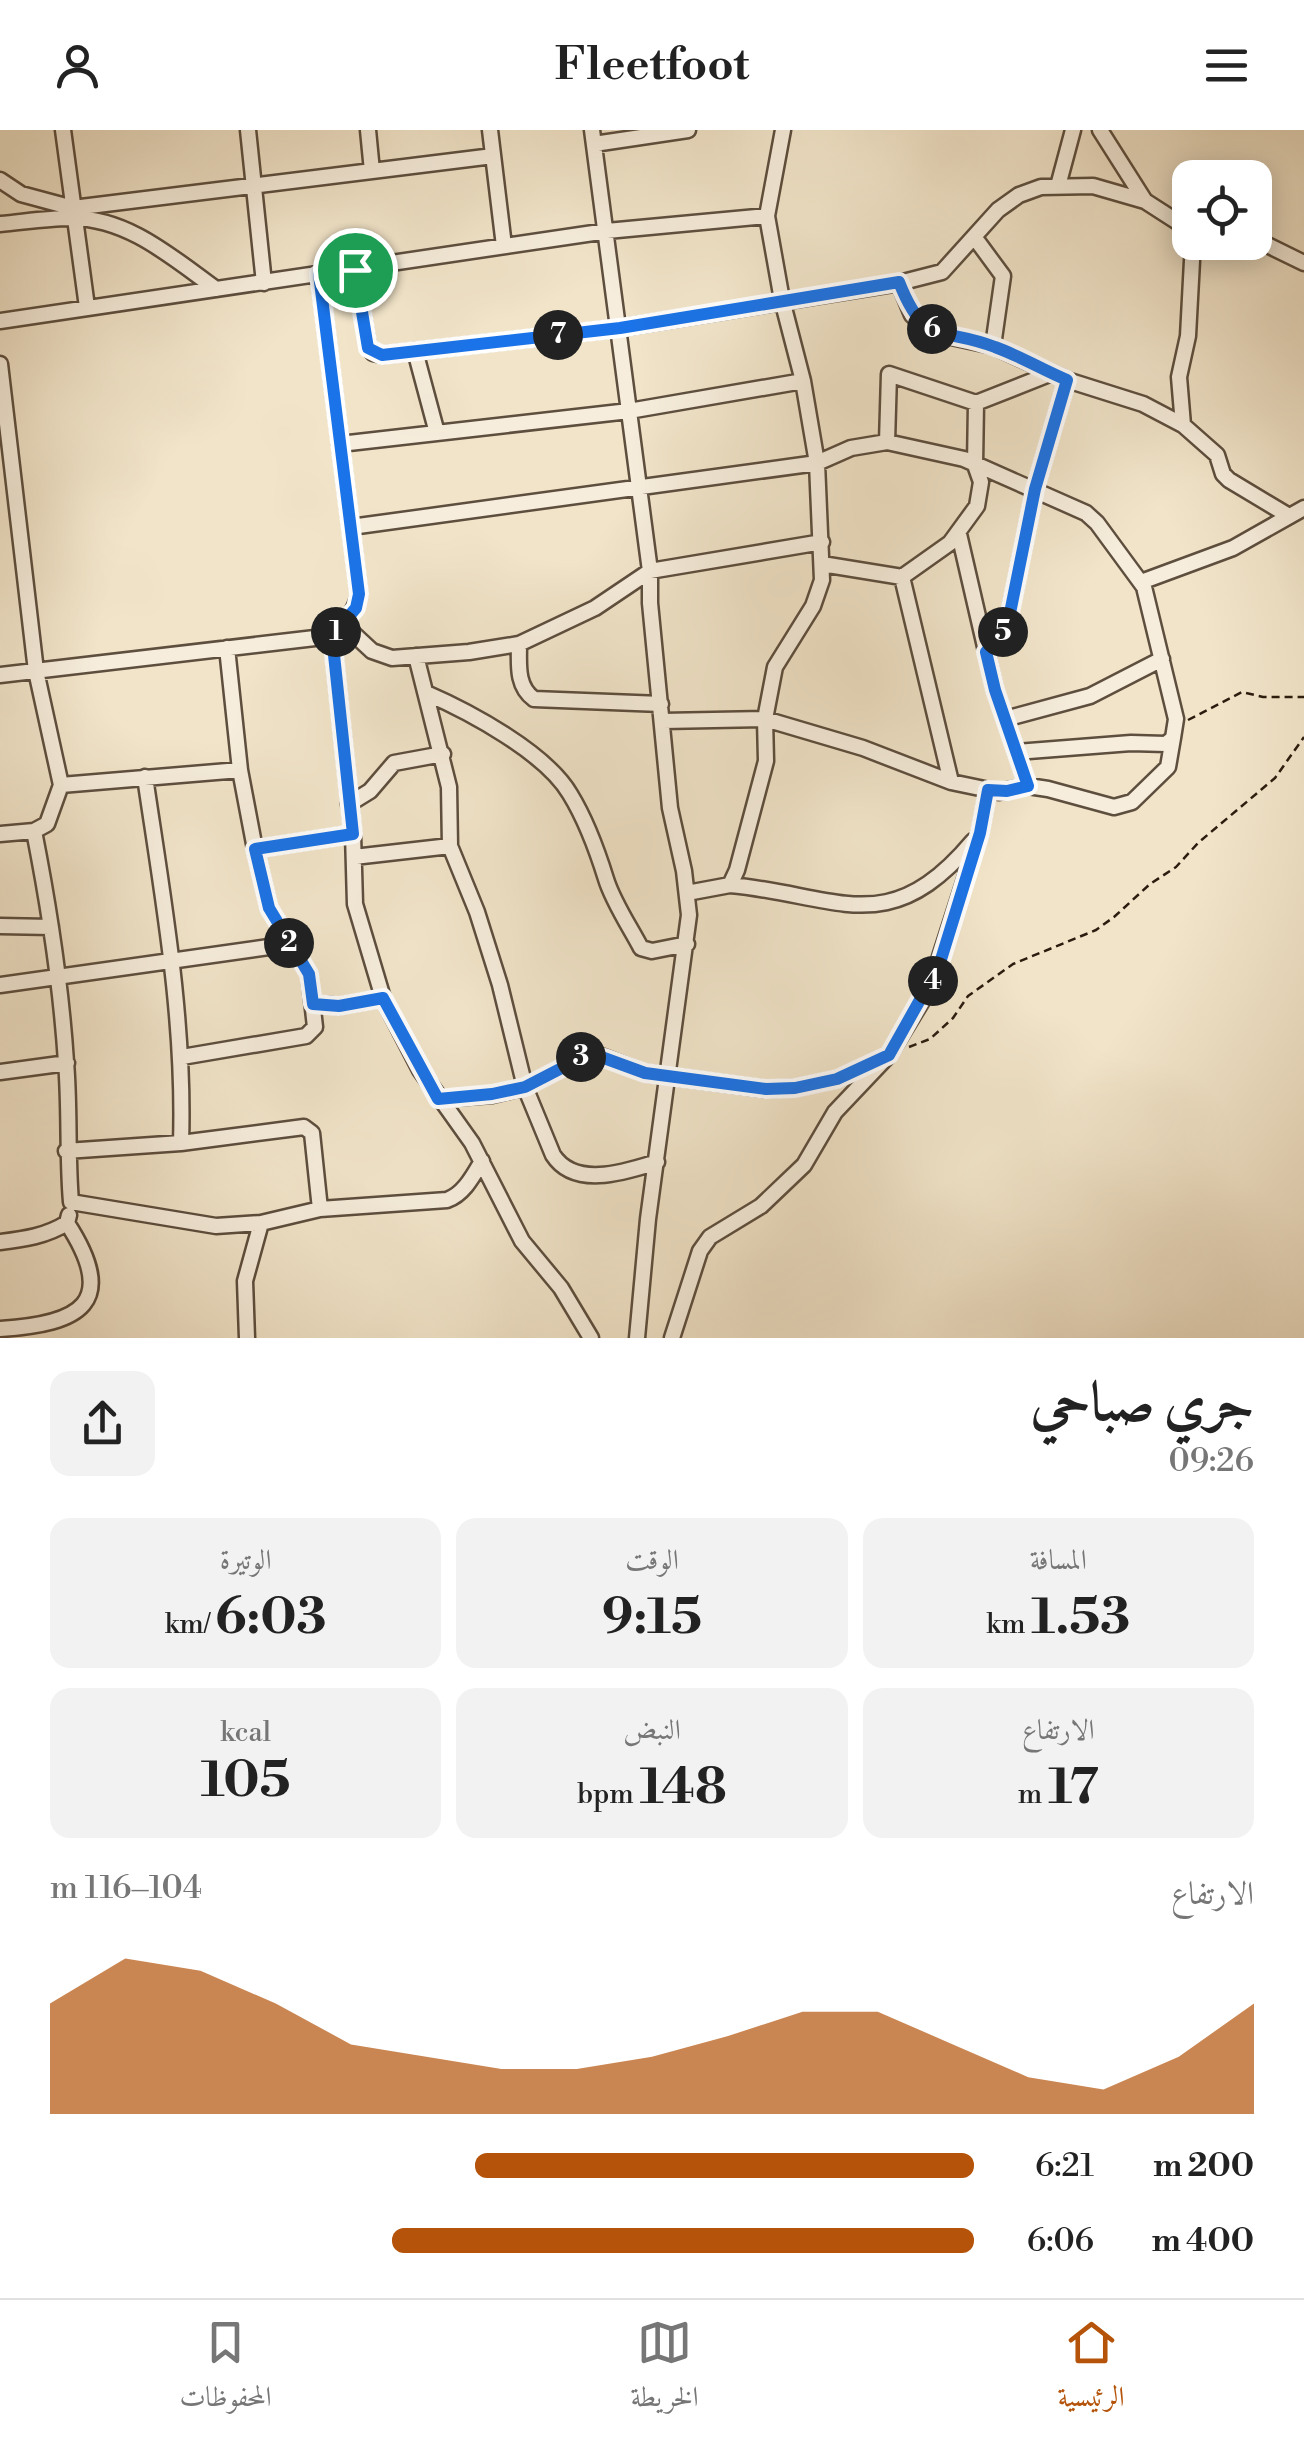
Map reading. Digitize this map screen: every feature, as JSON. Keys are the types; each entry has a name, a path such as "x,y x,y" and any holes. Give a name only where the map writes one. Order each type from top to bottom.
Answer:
{"street":[{"path":"63,130 87,307"},
{"path":"248,130 264,282"},
{"path":"368,130 372,171"},
{"path":"490,130 504,246"},
{"path":"637,1338 667,1074 687,944 687,893 670,808 650,570 593,137 688,130"},
{"path":"730,885 765,768 766,719 778,659 820,592 822,564 817,462 768,216 783,130"},
{"path":"1058,186 1073,130"},
{"path":"1100,130 1145,201"},
{"path":"0,224 254,186 494,156"},
{"path":"0,180 22,194 144,239 216,289"},
{"path":"355,270 368,348 382,355 620,328 942,272 998,210 1019,196 1058,186 1094,186 1145,201 1172,218"},
{"path":"0,321 504,246 768,216"},
{"path":"975,238 1002,276 993,346"},
{"path":"1272,247 1304,262"},
{"path":"1183,425 1179,377 1188,336 1192,260"},
{"path":"319,274 359,594 356,608 338,630 358,922 383,998 438,1099 472,1143 522,1241 561,1288 591,1338"},
{"path":"899,282 912,315 942,335 993,346 1067,380 1143,404 1183,425 1217,455 1229,480 1289,516"},
{"path":"415,351 437,433"},
{"path":"0,364 6,467 36,670 61,785 46,824 34,831 0,834"},
{"path":"887,442 889,374 976,403 1052,374"},
{"path":"986,652 1004,631 1009,618 1035,489 1067,380"},
{"path":"340,444 630,411 803,382"},
{"path":"822,564 902,576 941,552 959,534 980,494 974,465 976,403"},
{"path":"350,527 817,462 851,448 887,442 964,460 1073,505 1097,523 1140,582 1162,658 1175,732 1168,767 1132,802 1114,806 1028,786 988,790 950,782 863,748 766,719 534,699 520,679 519,644"},
{"path":"1140,582 1233,548 1304,508"},
{"path":"959,534 986,652 1028,786"},
{"path":"0,675 227,648 338,630 392,658 519,644 595,608 650,570 822,542"},
{"path":"902,576 950,782"},
{"path":"182,1057 306,1036 315,1027 309,974 269,908 255,849 240,770 227,648"},
{"path":"416,656 443,754 452,818 450,846 500,984 525,1087 559,1164 596,1175 656,1162"},
{"path":"1005,719 1090,696 1162,658"},
{"path":"426,693 479,716 550,768 570,792 603,862 606,881 641,948 652,951 687,944"},
{"path":"1016,752 1166,744 1175,732"},
{"path":"349,804 370,791 394,763 443,754"},
{"path":"61,785 240,770"},
{"path":"145,778 182,1057 180,1143"},
{"path":"672,1338 700,1251 710,1236 761,1206 804,1165 835,1112 889,1055 939,966 980,833 988,790"},
{"path":"0,1310 4,1332 67,1318 82,1307 92,1290 92,1276 80,1243 67,1223 71,1202 66,1151 67,1064 51,927 34,831"},
{"path":"687,893 730,885 848,904 895,902 941,876 980,833"},
{"path":"255,849 353,834"},
{"path":"354,856 450,846"},
{"path":"0,926 51,927"},
{"path":"0,985 290,944"},
{"path":"313,1004 339,1006 383,998"},
{"path":"438,1099 525,1087 585,1056 612,1060 630,1070 766,1089 795,1088 837,1079 889,1055"},
{"path":"0,1072 67,1064"},
{"path":"66,1151 309,1128 320,1209"},
{"path":"71,1202 216,1226 261,1223 320,1209 447,1200 467,1185 482,1161"},
{"path":"0,1242 33,1238 67,1223"},
{"path":"247,1338 245,1281 261,1223"}],"path":[{"path":"1175,732 1242,692 1263,697 1304,697"},
{"path":"889,1055 930,1039 954,1018 968,996 1013,964 1096,930 1114,917 1274,778 1304,737"}],"route":[{"path":"355,270 368,348 382,355 620,328 899,282 912,315 942,335 993,346 1067,380 1035,489 1009,618 1004,631 986,652 1028,786 988,790 980,833 939,966 889,1055 837,1079 795,1088 766,1089 645,1073 612,1060 585,1056 525,1087 438,1099 383,998 339,1006 313,1004 309,974 269,908 255,849 353,834 332,636 356,608 359,594 319,274 355,270"}]}
